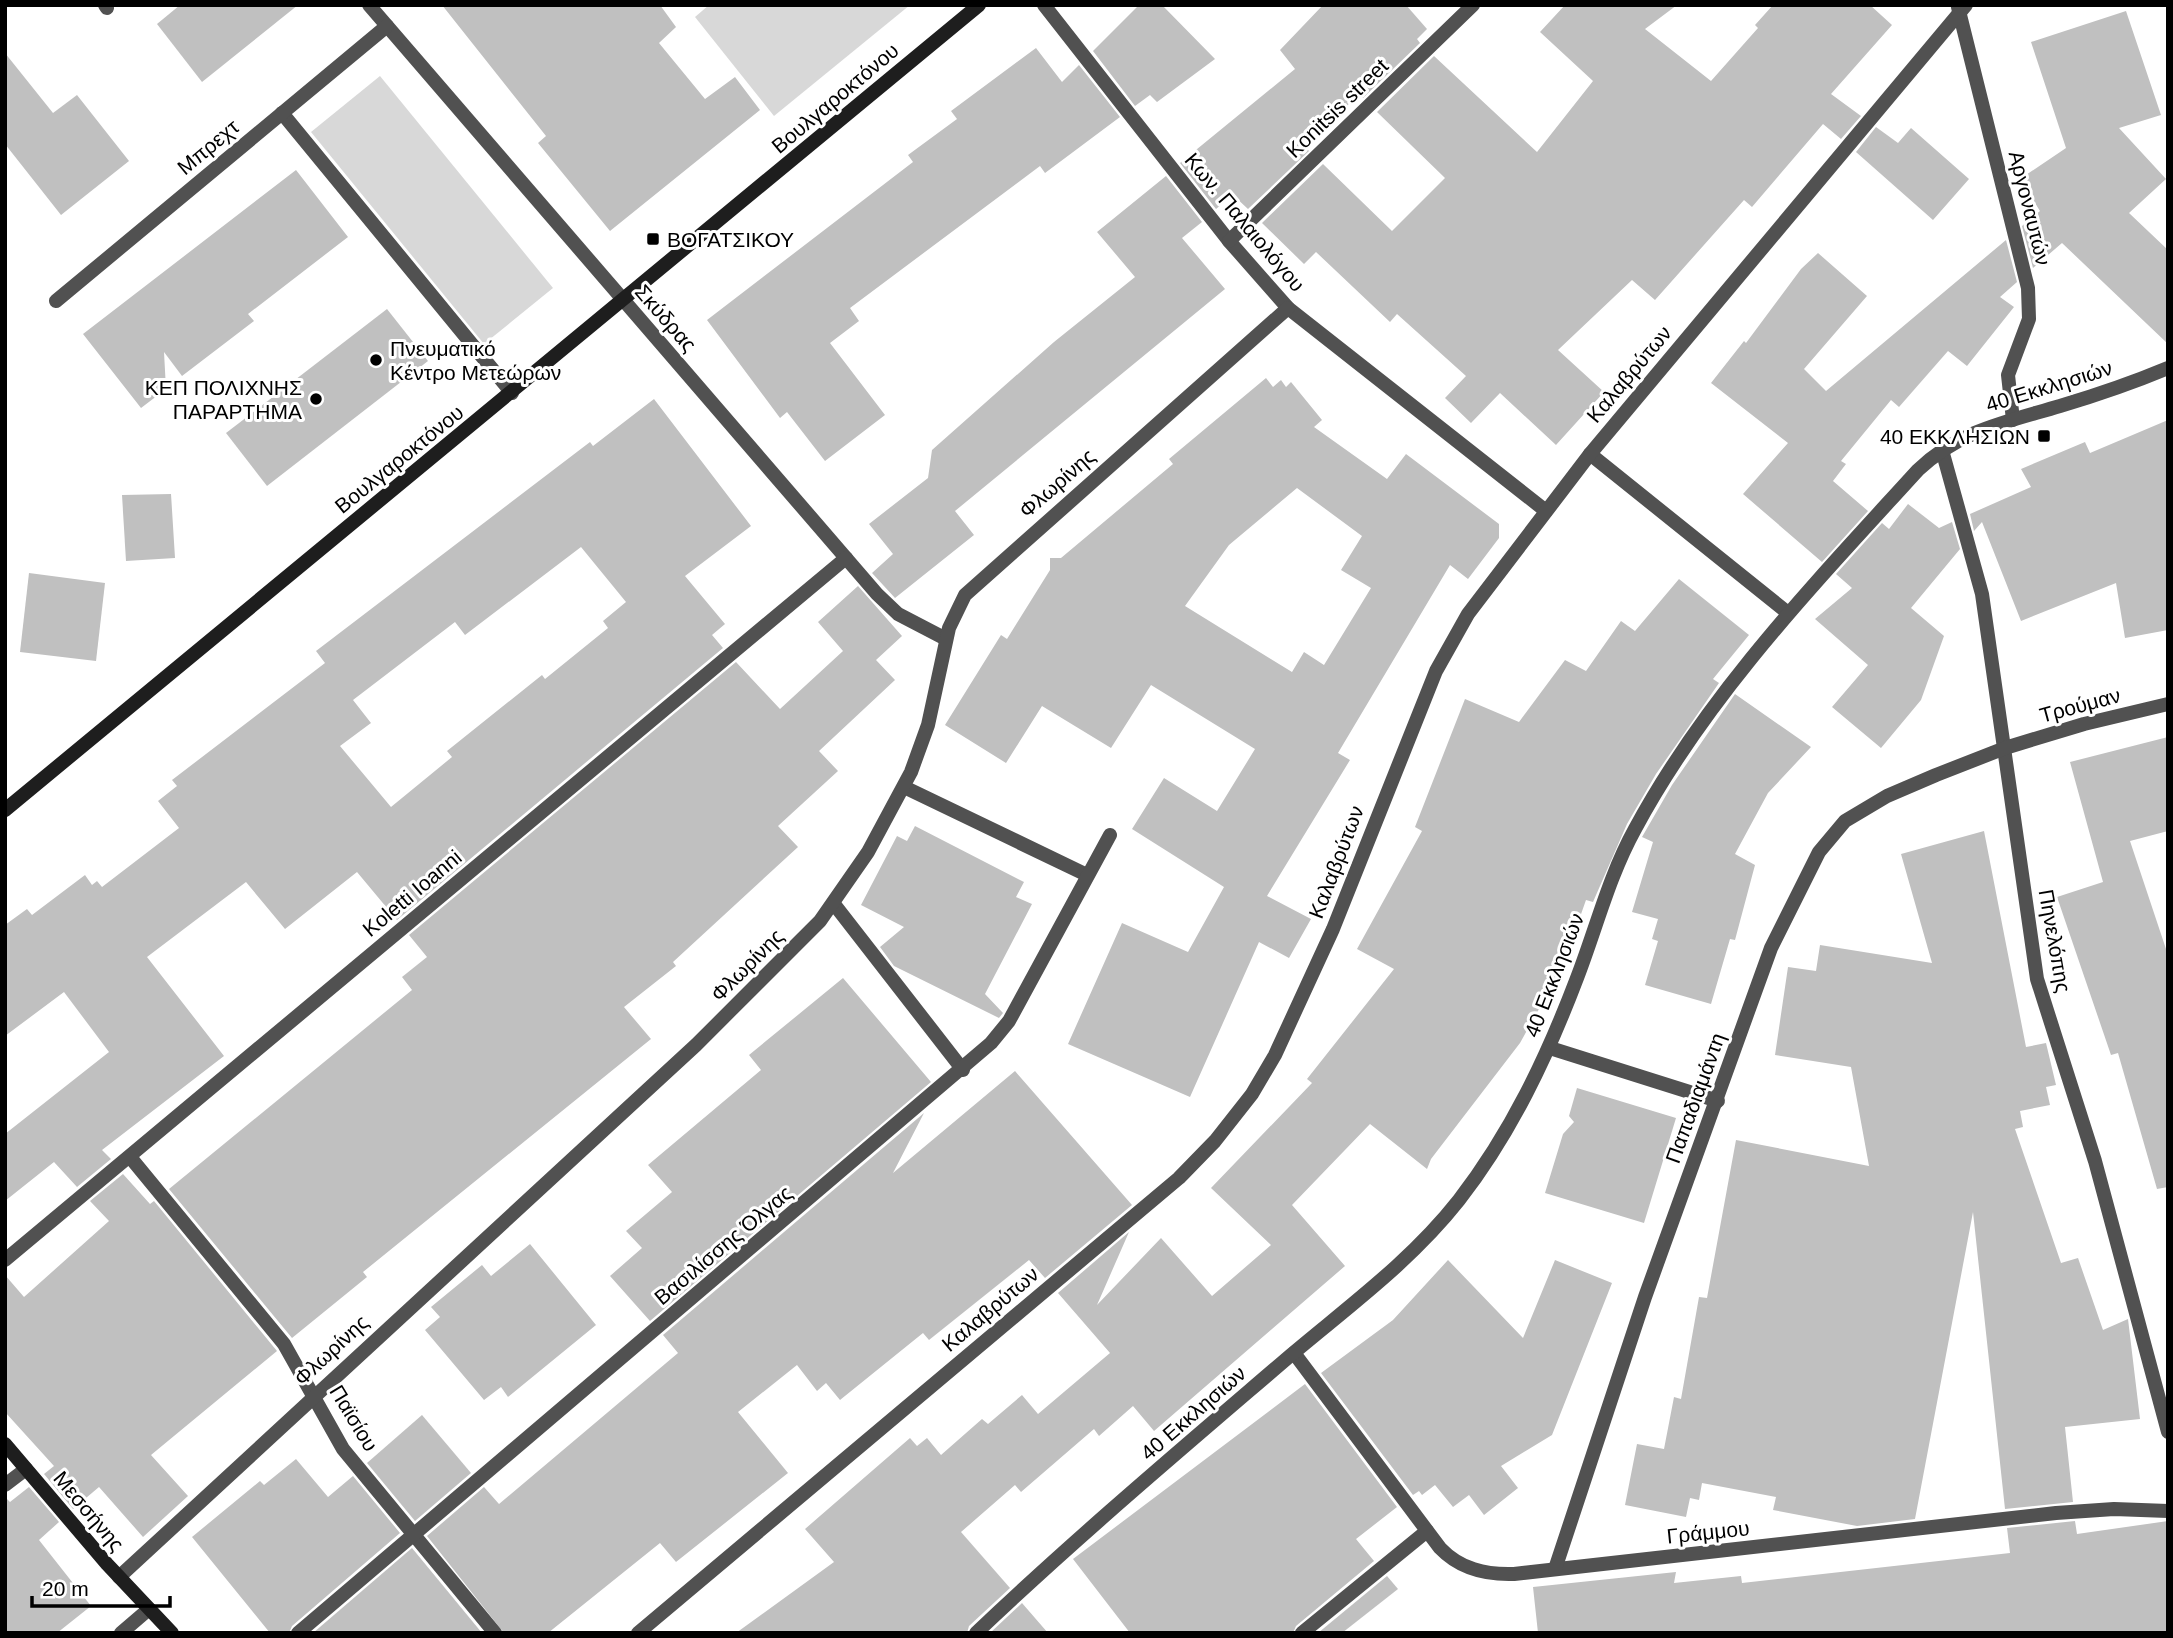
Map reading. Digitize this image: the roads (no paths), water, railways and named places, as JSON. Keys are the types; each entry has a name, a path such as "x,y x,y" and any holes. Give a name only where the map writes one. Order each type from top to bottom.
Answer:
{"street":[{"name":"Σκύδρας","path":"369,5 888,607 946,639"},
{"name":"Κων. Παλαιολόγου","path":"1044,5 1229,241 1288,308 1546,511"},
{"name":"Konitsis street","path":"1229,241 1473,5"},
{"name":"Βουλγαροκτόνου","path":"5,810 978,6"},
{"name":"Αργοναυτών","path":"1961,8 2028,288 2029,319 2008,375 2013,420"},
{"name":"Καλαβρύτων","path":"638,1633 1179,1178 1215,1142 1252,1094 1294,1018 1447,649 1468,614 1590,454 1961,8"},
{"name":"Μπρεχτ","path":"56,301 387,26"},
{"path":"282,113 512,393"},
{"name":"Φλωρίνης","path":"119,1577 314,1394 695,1045 808,934 834,904 904,787 924,740 946,639 958,605 972,587 1288,308"},
{"name":"40 Εκκλησιών","path":"976,1633 1294,1353 1404,1261 1451,1208 1500,1139 1550,1048 1633,831 1695,734 1788,612 1918,470 1942,450 1976,430 2120,387 2168,368"},
{"name":"Πηνελόπης","path":"1942,450 1978,573 2037,979 2095,1161 2168,1432"},
{"path":"1590,454 1788,612"},
{"name":"Koletti Ioanni","path":"5,1260 846,558"},
{"name":"Τρούμαν","path":"2005,748 2084,724 2166,709"},
{"name":"Παπαδιαμάντη","path":"1555,1569 1645,1297 1718,1101 1771,948 1804,877 1845,821 1887,796 2005,748"},
{"path":"904,787 1087,875"},
{"name":"Βασιλίσσης Όλγας","path":"299,1633 414,1532 963,1070 1009,1021 1110,835"},
{"path":"834,904 963,1070"},
{"path":"1550,1048 1718,1101"},
{"name":"Παϊσίου","path":"130,1157 284,1343 343,1449 495,1633"},
{"name":"Γράμμου","path":"1294,1353 1427,1531 1447,1555 1474,1570 1504,1574 2056,1513 2114,1509 2168,1511"},
{"name":"Μεσσήνης","path":"5,1444 119,1577 172,1633"},
{"path":"5,1485 26,1469"},
{"path":"1302,1633 1427,1531"},
{"path":"121,1633 149,1609"}],"place":[{"name":"ΒΟΓΑΤΣΙΚΟΥ","path":"653,239"},
{"name":"Πνευματικό Κέντρο Μετεώρων","path":"376,360"},
{"name":"ΚΕΠ ΠΟΛΙΧΝΗΣ ΠΑΡΑΡΤΗΜΑ","path":"316,399"},
{"name":"40 ΕΚΚΛΗΣΙΩΝ","path":"2044,436"}]}
